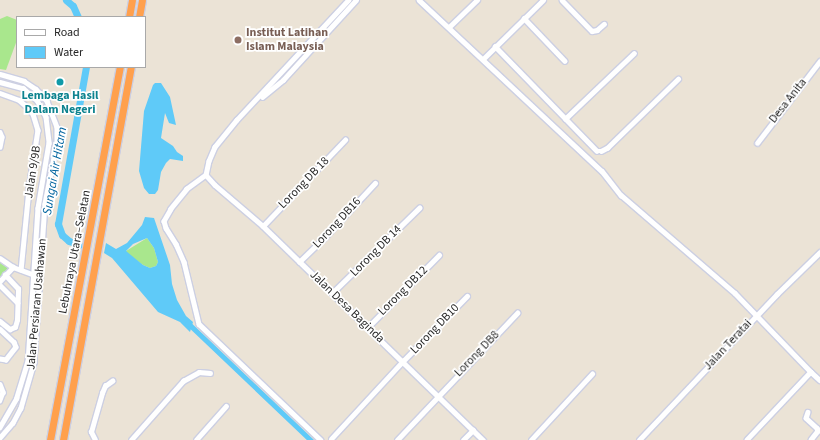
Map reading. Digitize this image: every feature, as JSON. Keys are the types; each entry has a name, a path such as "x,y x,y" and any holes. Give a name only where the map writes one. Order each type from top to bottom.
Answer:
{"highway":[{"path":"129,16 132,0"},
{"path":"139,16 142,0"},
{"name":"Lebuhraya Utara–Selatan","path":"50,440 87,252 120,68"},
{"name":"Lebuhraya Utara–Selatan","path":"63,440 131,68"}],"street":[{"path":"321,440 199,324 184,262 176,244 166,228 164,221 171,209 187,189 195,181 207,177 209,161 215,147 247,110 349,0"},
{"path":"247,110 283,80 356,0"},
{"path":"419,0 483,58 606,176 621,195 725,285 820,380"},
{"path":"448,27 477,0"},
{"path":"483,58 542,0"},
{"path":"562,0 592,31 604,24"},
{"path":"524,18 565,60"},
{"path":"495,46 593,148 601,151 607,148 678,79"},
{"path":"565,119 634,53"},
{"name":"Desa Anita","path":"757,143 820,61"},
{"name":"Jalan Persiaran Usahawan","path":"0,74 21,79 36,89 47,101 57,127 57,142 45,204 34,363 18,414 0,438"},
{"name":"Jalan Persiaran Usahawan","path":"0,82 23,88 37,100 46,117 49,130 49,143 38,208 32,274 28,361 17,398 0,427"},
{"name":"Jalan 9/9B","path":"0,93 19,100 27,107 33,114 38,130 28,196 21,270"},
{"path":"0,132 2,137 0,147"},
{"name":"Lorong DB 18","path":"263,226 346,140"},
{"name":"Jalan Desa Baginda","path":"207,177 263,226 483,440"},
{"name":"Lorong DB16","path":"299,262 375,184"},
{"name":"Lorong DB 14","path":"332,294 419,208"},
{"name":"Jalan Teratai","path":"639,440 756,316 820,252"},
{"name":"Lorong DB12","path":"368,327 439,255"},
{"path":"0,258 12,267 40,277"},
{"path":"0,281 12,267"},
{"path":"0,321 8,328 15,326 17,320 18,288 5,275"},
{"path":"0,285 18,303"},
{"name":"Lorong DB10","path":"331,439 403,361 467,296"},
{"name":"Lorong DB8","path":"397,440 517,312"},
{"path":"0,328 16,345 16,350 6,360 0,359"},
{"path":"131,440 183,381 199,372 210,373"},
{"path":"747,440 811,372"},
{"path":"531,440 592,374"},
{"path":"95,440 91,432 102,393 105,386 112,381"},
{"path":"0,384 3,392 0,400"},
{"path":"196,440 226,406"},
{"path":"808,412 806,418 817,428 818,431 811,440"},
{"path":"463,440 472,430"}],"green space":[{"path":"7,16 16,20 16,43 6,70 0,69 0,19"},
{"path":"147,238 154,248 158,262 156,266 150,268 126,253 126,251"},
{"path":"0,258 13,267 0,281"}],"water":[{"path":"155,83 161,83 170,97 176,125 169,123 165,113 161,138 173,146 177,152 183,156 183,161 170,159 161,172 158,190 155,194 149,194 144,188 139,171 144,111"},
{"path":"145,217 154,218 170,265 172,284 177,300 186,316 193,322 190,332 180,322 158,312 112,258 104,253 106,243 116,249 127,243 142,225","holes":["147,238 154,248 158,262 156,266 150,268 143,265 126,251 133,244"]}],"waterway":[{"name":"Sungai Air Hitam","path":"66,0 73,6 78,16"},
{"name":"Sungai Air Hitam","path":"79,245 69,241 62,235 58,224 86,68"},
{"path":"188,323 311,440"}],"place":[{"name":"Institut Latihan Islam Malaysia","path":"238,40"},
{"name":"Lembaga Hasil Dalam Negeri","path":"60,82"}]}
